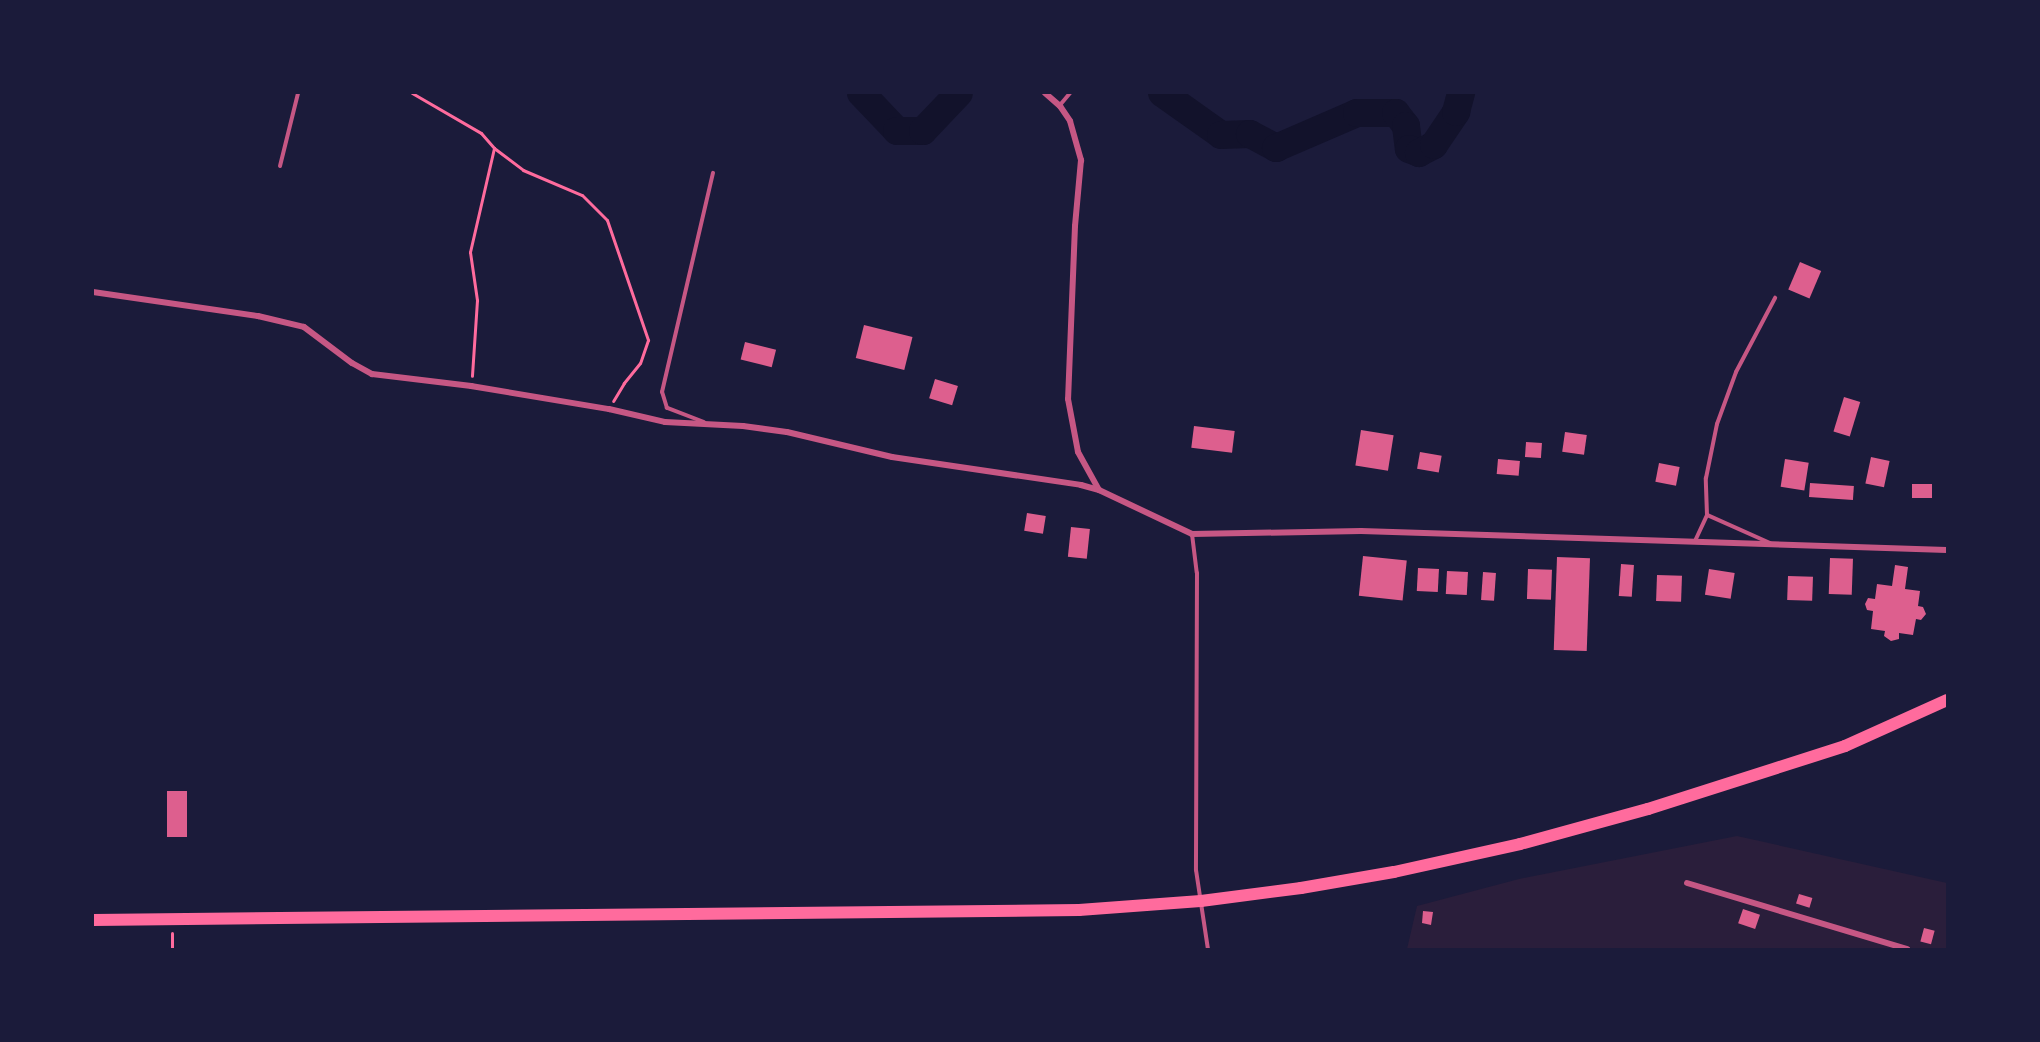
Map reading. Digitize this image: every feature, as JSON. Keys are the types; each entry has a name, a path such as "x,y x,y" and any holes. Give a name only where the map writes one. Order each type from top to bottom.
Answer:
{"highway":[{"path":"93,920 1079,910 1201,901 1300,888 1394,872 1541,838 1648,809 1845,746 1947,700"}],"street":[{"path":"1045,93 1060,106 1070,121 1081,160 1075,226 1068,399 1078,452 1099,490"},
{"path":"93,292 258,316 304,327 352,363 372,374 471,386 609,409 665,422 787,432 892,457 1099,490 1192,534 1361,531 1947,550"},
{"path":"1687,883 1907,949"}],"lane":[{"path":"280,166 298,93"},
{"path":"1060,106 1070,93"},
{"path":"710,424 667,408 662,392 713,173"},
{"path":"1694,543 1707,515 1706,478 1717,424 1736,372 1775,298"},
{"path":"1707,515 1771,543"},
{"path":"1192,534 1197,573 1196,870 1208,949"}],"path":[{"path":"412,93 481,133 494,148 523,170 582,195 607,220 648,340 640,363 624,383 609,409"},
{"path":"471,386 477,300 470,252 494,148"}],"shaded area":[{"path":"1737,836 1947,883 1947,949 1407,949 1417,906 1519,879"},
{"path":"764,948 1028,948 762,949"}],"building":[{"path":"1800,262 1821,271 1809,299 1788,290"},
{"path":"864,325 913,337 904,370 856,358"},
{"path":"745,342 776,350 772,367 741,359"},
{"path":"935,379 958,386 952,405 929,398"},
{"path":"1844,397 1860,402 1850,436 1833,431"},
{"path":"1194,426 1235,431 1232,453 1191,448"},
{"path":"1361,430 1394,435 1388,471 1355,466"},
{"path":"1565,432 1587,435 1584,455 1562,452"},
{"path":"1526,442 1542,443 1541,458 1525,457"},
{"path":"1420,452 1442,456 1439,473 1417,469"},
{"path":"1871,457 1890,461 1884,487 1865,483"},
{"path":"1498,459 1520,461 1519,476 1497,474"},
{"path":"1785,459 1809,463 1804,490 1781,487"},
{"path":"1659,463 1680,467 1676,486 1655,482"},
{"path":"1810,483 1854,486 1853,500 1809,497"},
{"path":"1912,484 1932,484 1932,498 1912,498"},
{"path":"1027,513 1046,516 1043,534 1024,531"},
{"path":"1071,527 1090,529 1087,559 1068,557"},
{"path":"1363,556 1407,561 1403,600 1359,596"},
{"path":"1557,557 1590,558 1587,651 1554,650"},
{"path":"1830,558 1853,559 1852,595 1829,594"},
{"path":"1621,564 1634,565 1632,597 1619,596"},
{"path":"1895,565 1908,567 1905,589 1920,591 1918,606 1923,607 1926,614 1921,620 1916,619 1913,635 1899,633 1899,639 1891,641 1884,636 1885,631 1871,629 1873,611 1867,610 1865,604 1868,598 1875,599 1877,584 1892,586"},
{"path":"1418,568 1439,569 1438,592 1417,591"},
{"path":"1528,569 1552,570 1551,600 1527,599"},
{"path":"1709,569 1735,573 1731,599 1705,595"},
{"path":"1447,571 1468,572 1467,595 1446,594"},
{"path":"1483,572 1496,573 1494,601 1481,600"},
{"path":"1657,575 1682,576 1681,602 1656,601"},
{"path":"1788,576 1813,577 1812,601 1787,600"},
{"path":"167,791 187,791 187,837 167,837"},
{"path":"1799,894 1812,898 1809,908 1796,904"},
{"path":"1743,909 1760,915 1755,929 1738,923"},
{"path":"1423,911 1433,912 1431,925 1422,923"},
{"path":"1924,928 1935,931 1931,944 1920,942"}],"waterway":[{"path":"861,93 897,131 923,131 959,93"},
{"path":"1162,93 1221,135 1250,134 1276,148 1357,113 1396,113 1406,126 1409,149 1419,153 1434,145 1456,112 1461,93"}]}
